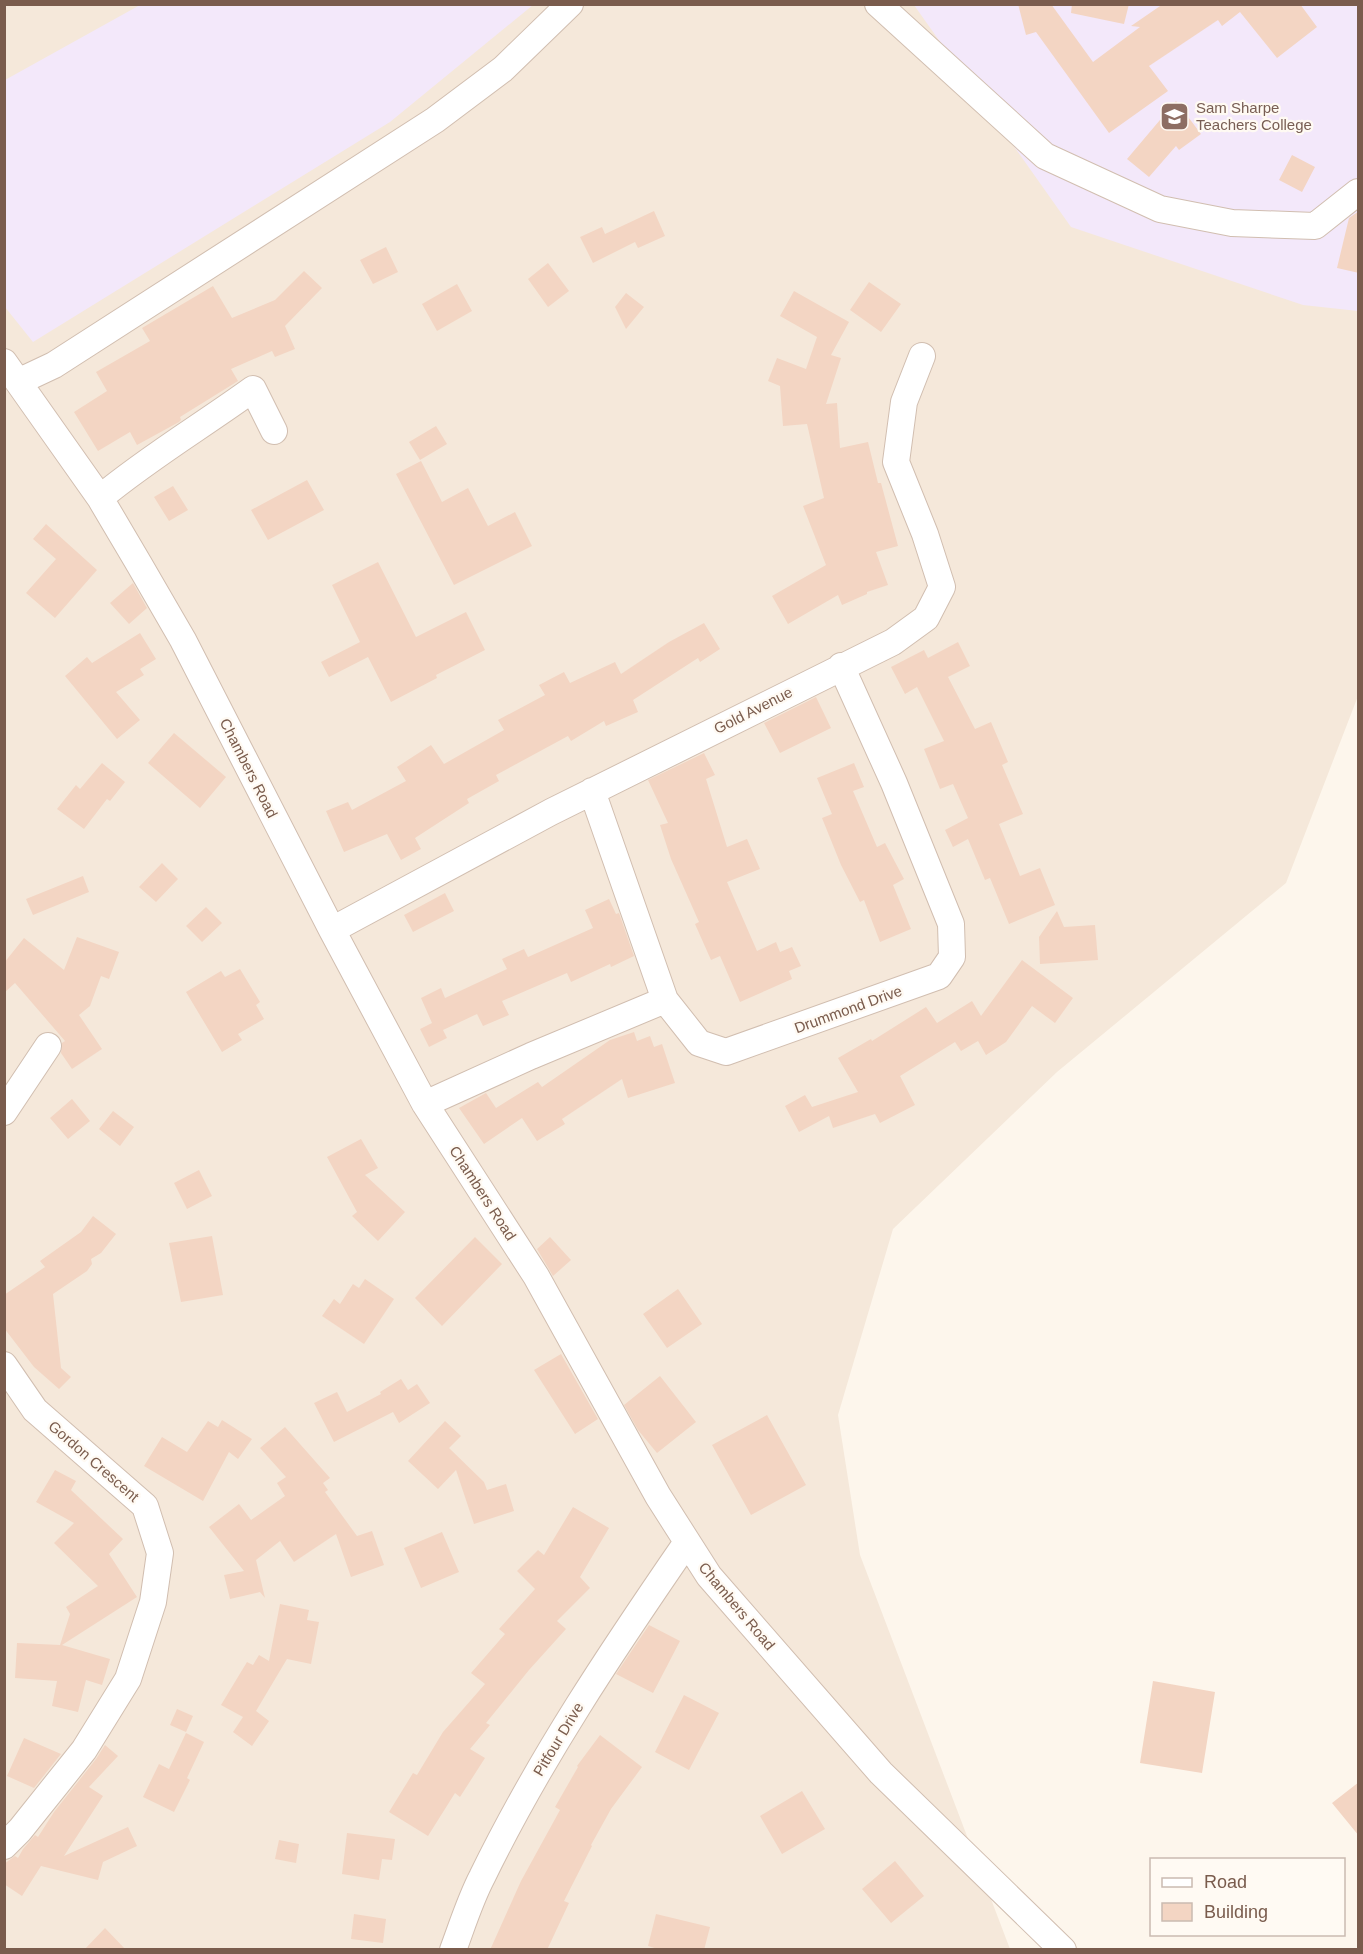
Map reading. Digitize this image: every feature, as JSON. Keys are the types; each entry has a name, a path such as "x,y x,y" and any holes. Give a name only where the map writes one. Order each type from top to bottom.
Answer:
{"street":[{"path":"12,372 54,365 435,120 503,69 570,4"},
{"path":"878,4 1045,156 1161,209 1232,223 1315,226 1359,192"},
{"name":"Gold Avenue","path":"332,930 592,791 892,642 926,618 942,586 925,534 896,462 904,402 922,356"},
{"name":"Chambers Road","path":"12,372 100,498 183,640 332,930 425,1104 536,1276 658,1496 708,1576 881,1773 1064,1950"},
{"path":"100,498 131,472 253,389 274,431"},
{"name":"Drummond Drive","path":"592,791 665,1000 699,1043 726,1052 939,976 952,957 951,924 894,783 841,666"},
{"path":"425,1104 531,1056 665,1000"},
{"path":"4,1112 48,1046"},
{"name":"Gordon Crescent","path":"4,1365 35,1410 145,1506 160,1553 153,1602 128,1679 84,1750 20,1830 4,1846"},
{"name":"Pitfour Drive","path":"453,1950 481,1879 551,1747 687,1542"}],"shaded area":[{"path":"5,5 1358,5 1358,696 1286,883 1057,1072 893,1229 838,1415 860,1555 1010,1949 5,1950"},
{"path":"140,5 533,5 390,122 33,342 5,307 5,80"},
{"name":"Sam Sharpe Teachers College","path":"914,5 1358,5 1358,311 1303,305 1071,227"}],"building":[{"path":"1018,4 1051,4 1093,62 1140,27 1131,26 1163,4 1300,4 1317,27 1277,58 1240,12 1222,26 1218,20 1149,66 1168,91 1109,133 1036,32 1026,35"},
{"path":"1072,4 1129,4 1124,24 1071,13"},
{"path":"1176,101 1201,134 1179,150 1176,146 1149,177 1127,159"},
{"path":"1292,155 1315,167 1302,192 1279,180"},
{"path":"654,211 665,236 638,248 635,242 593,263 580,237 602,227 605,234"},
{"path":"1359,211 1359,273 1337,268 1349,218"},
{"path":"386,247 398,272 373,284 360,260"},
{"path":"548,263 569,291 548,307 528,279"},
{"path":"304,271 322,288 285,326 295,349 275,357 272,351 231,369 238,381 180,417 179,422 137,445 130,432 98,451 74,412 107,391 96,372 150,341 142,328 213,286 232,318 275,300"},
{"path":"869,282 901,304 881,332 850,310"},
{"path":"457,284 472,311 437,331 422,304"},
{"path":"794,291 849,322 831,355 841,358 826,404 837,403 840,448 868,442 898,546 876,552 888,585 867,592 842,605 838,595 788,624 772,596 826,565 803,506 824,498 807,424 783,426 780,386 768,381 777,358 806,369 817,337 780,316"},
{"path":"626,293 644,307 626,329 615,307"},
{"path":"436,426 447,444 420,460 409,442"},
{"path":"421,461 442,502 468,488 488,526 515,512 532,546 454,585 396,474"},
{"path":"307,480 324,510 268,540 251,510"},
{"path":"173,486 188,510 169,521 154,497"},
{"path":"46,524 97,570 55,618 26,593 56,559 33,539"},
{"path":"378,562 416,637 466,612 485,650 436,675 437,678 391,702 368,657 329,677 321,662 360,642 332,585"},
{"path":"133,583 147,608 129,624 110,603"},
{"path":"704,623 720,649 700,662 698,658 633,700 638,712 606,726 604,721 571,741 568,736 496,775 499,781 467,799 469,803 415,838 421,849 401,860 387,834 344,852 326,811 348,802 352,810 406,781 397,767 431,745 444,764 504,730 498,720 545,695 539,685 564,672 570,683 615,662 621,674 669,642"},
{"path":"140,633 156,659 140,669 144,675 116,692 140,720 117,739 65,676 87,657 92,663"},
{"path":"958,642 970,666 948,677 975,729 991,722 1008,762 1002,765 1023,814 999,824 1020,876 1040,868 1055,905 1009,924 990,878 985,880 968,839 953,847 945,830 968,818 953,784 940,789 924,749 944,741 917,687 905,694 891,667 924,650 928,658"},
{"path":"816,697 831,728 780,753 764,723"},
{"path":"174,733 226,777 200,808 148,763"},
{"path":"704,753 715,775 706,779 727,847 747,839 760,869 727,882 757,951 776,942 780,952 792,947 801,966 789,971 792,979 740,1002 720,956 711,960 695,924 699,922 671,859 660,825 668,823 648,780"},
{"path":"102,763 125,782 110,801 107,799 84,829 57,809 76,785 80,789"},
{"path":"854,763 864,787 853,791 877,847 885,843 904,879 893,885 911,929 880,942 864,900 860,902 841,865 822,818 832,814 817,778"},
{"path":"162,863 178,879 156,902 139,887"},
{"path":"83,876 89,892 33,915 26,899"},
{"path":"445,893 454,911 413,932 404,915"},
{"path":"609,899 616,914 619,913 634,956 571,982 567,973 502,1001 509,1015 483,1026 477,1014 443,1030 447,1038 429,1047 420,1029 432,1023 421,998 441,988 445,998 507,969 502,959 524,949 528,957 593,928 585,910"},
{"path":"206,907 222,923 202,942 186,926"},
{"path":"1057,911 1064,927 1095,925 1098,960 1040,964 1039,937"},
{"path":"77,937 119,952 109,979 101,976 90,1006 79,1015 102,1049 72,1069 61,1053 62,1043 65,1041 15,983 4,993 4,963 24,938 64,970"},
{"path":"1022,960 1073,998 1055,1023 1032,1006 1006,1042 986,1055 978,1041 961,1051 955,1042 900,1076 915,1105 880,1123 875,1114 833,1128 829,1116 799,1132 785,1106 805,1095 812,1107 858,1092 838,1058 871,1039 872,1041 926,1007 937,1023 972,1001 981,1016"},
{"path":"240,969 260,1002 256,1005 264,1019 238,1034 242,1040 222,1052 186,992 221,971 225,977"},
{"path":"634,1032 637,1041 650,1036 654,1047 662,1044 675,1083 628,1098 622,1079 562,1119 565,1124 537,1141 522,1118 484,1144 459,1108 486,1093 496,1108 538,1082 542,1087 610,1040"},
{"path":"72,1099 90,1121 68,1139 50,1118"},
{"path":"113,1111 134,1127 120,1146 99,1129"},
{"path":"361,1139 378,1168 365,1175 405,1212 378,1241 352,1216 357,1212 327,1157"},
{"path":"199,1170 212,1196 187,1209 174,1183"},
{"path":"93,1216 116,1234 101,1253 91,1259 92,1264 87,1271 53,1294 61,1368 71,1377 59,1389 34,1367 4,1328 4,1295 45,1267 40,1261 81,1232"},
{"path":"212,1236 223,1295 181,1302 169,1243"},
{"path":"475,1237 502,1264 442,1326 415,1298"},
{"path":"550,1237 571,1260 553,1276 537,1249"},
{"path":"365,1279 394,1299 364,1344 322,1316 334,1299 340,1304 353,1284 359,1288"},
{"path":"678,1289 702,1324 667,1348 643,1314"},
{"path":"561,1354 598,1419 575,1434 534,1370"},
{"path":"660,1376 696,1422 657,1453 638,1430 624,1405"},
{"path":"401,1379 408,1390 417,1384 430,1403 399,1423 393,1412 334,1442 314,1403 337,1392 347,1412 381,1394 380,1392"},
{"path":"767,1415 806,1485 751,1515 712,1445"},
{"path":"222,1420 252,1439 238,1459 229,1452 203,1501 144,1466 162,1437 187,1452 208,1421 218,1427"},
{"path":"445,1421 461,1436 449,1448 484,1482 487,1490 506,1484 514,1511 474,1524 456,1470 438,1489 408,1461"},
{"path":"285,1427 330,1478 323,1483 328,1490 325,1492 357,1536 372,1531 384,1565 351,1577 336,1534 294,1562 280,1541 256,1560 265,1598 260,1592 230,1599 224,1575 244,1571 209,1527 239,1504 251,1520 285,1496 277,1483 286,1477 260,1448"},
{"path":"55,1470 76,1481 71,1490 123,1539 109,1554 137,1597 62,1645 110,1659 102,1685 86,1680 78,1712 52,1706 57,1681 15,1678 17,1643 60,1645 70,1614 66,1607 98,1586 54,1543 74,1523 36,1502"},
{"path":"573,1507 609,1528 580,1577 590,1588 557,1621 566,1629 486,1723 490,1725 470,1749 485,1758 460,1797 455,1793 428,1836 389,1812 413,1773 417,1775 443,1732 485,1684 471,1673 505,1634 499,1629 535,1589 517,1571 538,1550 544,1555"},
{"path":"442,1532 459,1572 421,1588 404,1548"},
{"path":"280,1604 309,1610 307,1620 319,1622 311,1664 287,1659 256,1711 269,1721 252,1746 233,1732 243,1717 221,1705 247,1662 253,1665 259,1655 269,1661"},
{"path":"649,1625 680,1641 653,1693 616,1674"},
{"path":"1153,1681 1215,1692 1202,1773 1140,1763"},
{"path":"684,1695 719,1713 689,1770 655,1752"},
{"path":"177,1709 193,1716 186,1732 170,1725"},
{"path":"186,1733 204,1742 187,1778 190,1780 174,1812 143,1797 159,1764 169,1769"},
{"path":"600,1735 642,1767 611,1809 591,1845 564,1901 569,1903 547,1950 490,1950 521,1881 560,1810 555,1807 577,1766"},
{"path":"24,1738 61,1754 34,1788 7,1776"},
{"path":"105,1745 118,1756 89,1787 103,1796 64,1856 128,1827 137,1846 103,1862 98,1880 41,1866 22,1896 4,1884 4,1864 15,1856 18,1858 35,1835 38,1837"},
{"path":"1359,1782 1359,1836 1332,1803"},
{"path":"802,1791 825,1829 782,1854 760,1816"},
{"path":"347,1833 395,1839 392,1860 382,1859 379,1880 342,1874"},
{"path":"279,1840 299,1844 296,1863 275,1859"},
{"path":"895,1861 924,1896 891,1923 862,1889"},
{"path":"354,1914 386,1919 383,1943 351,1939"},
{"path":"656,1914 710,1927 704,1950 661,1950 648,1946"},
{"path":"105,1928 126,1950 84,1950"}],"place":[{"name":"Sam Sharpe Teachers College","path":"1175,116"}]}
